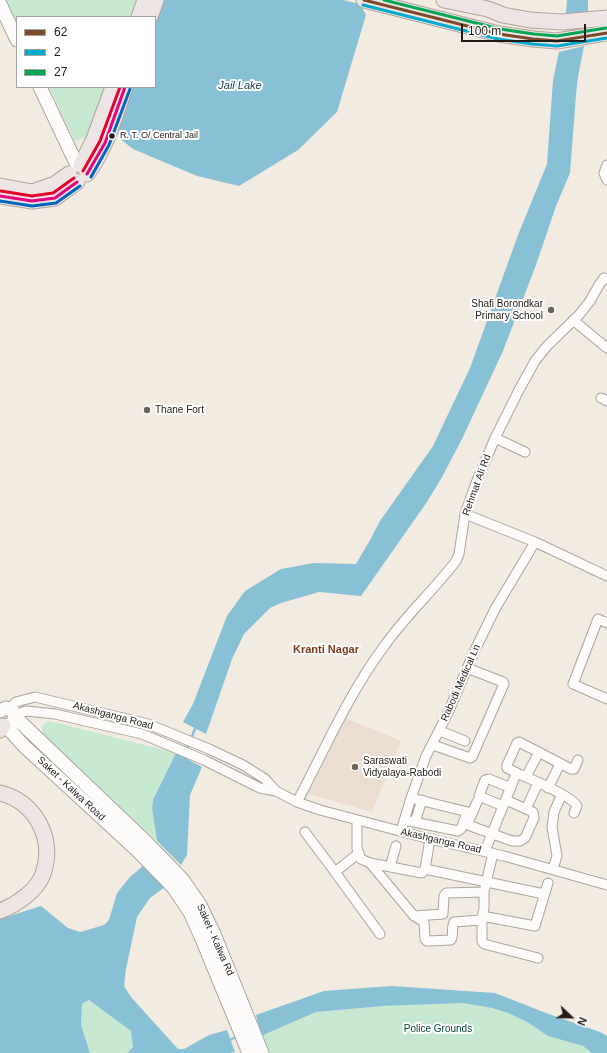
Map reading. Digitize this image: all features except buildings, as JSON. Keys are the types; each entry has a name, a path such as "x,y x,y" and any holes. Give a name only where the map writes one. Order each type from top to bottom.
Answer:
{"main road":[{"path":"139,16 145,0"},
{"path":"150,16 156,0"},
{"path":"364,0 499,34 533,40 556,40 607,33"},
{"path":"380,0 397,0 486,10 513,27 559,34 607,27"},
{"path":"444,0 530,20 562,22 607,18"},
{"path":"0,4 16,38"},
{"path":"40,88 78,172"},
{"path":"0,196 32,201 55,198 78,172 94,140 113,88"},
{"path":"0,186 32,192 55,184 95,163 105,143 126,88"},
{"name":"Saket - Kalwa Road","path":"5,717 178,883"},
{"path":"0,793 10,795 26,806 38,820 45,836 47,856 43,875 32,891 17,903 0,911"},
{"name":"Saket - Kalwa Rd","path":"178,883 200,905 228,984 257,1053"}],"street":[{"path":"607,165 604,173 607,180"},
{"name":"Rehmat Ali Rd","path":"297,802 360,681 385,645 411,612 456,561 459,554 466,514 482,467 519,390 535,361 547,346 574,320 590,301 598,285 604,278 607,279"},
{"path":"574,320 607,348"},
{"path":"495,438 525,452"},
{"path":"466,514 535,542 607,576"},
{"name":"Rabodi Medical Ln","path":"401,831 426,756 440,731 451,717 467,668 495,609 535,542"},
{"path":"607,623 598,619 573,684 607,699"},
{"path":"433,745 470,758 472,757 504,684 503,682 467,668"},
{"name":"Akashganga Road","path":"5,717 16,702 35,697 148,724 177,735 243,765 265,779 276,791"},
{"name":"Akashganga Road","path":"5,717 26,712 55,714 142,734 204,760 260,788 276,791 297,802 320,810 430,839 489,852 607,885"},
{"path":"440,731 465,741"},
{"path":"574,813 577,806 576,804 562,794 507,768 506,765 517,743 519,742 571,769 574,769 578,760"},
{"path":"523,776 539,752"},
{"path":"548,788 560,764"},
{"path":"523,776 516,774 492,834 484,892 482,941 484,944 538,958"},
{"path":"470,812 468,825 512,841 520,841 525,838 534,818 533,812 479,796 485,780 489,779 511,788"},
{"path":"526,809 538,783"},
{"path":"553,870 557,856 552,827 554,812 562,794"},
{"path":"411,798 470,812"},
{"path":"415,822 422,800"},
{"path":"404,820 458,831 461,829 477,802"},
{"path":"357,820 357,849 361,859 370,863 422,873 425,869 430,839"},
{"path":"305,832 380,934"},
{"path":"390,867 396,846"},
{"path":"335,872 359,853"},
{"path":"370,863 414,916 424,922 425,939 427,942 451,940 453,937 452,924 454,922 482,918 535,926 548,883"},
{"path":"425,869 544,894"},
{"path":"414,916 443,914 444,896 446,893 484,892"}],"shaded area":[{"name":"Saraswati Vidyalaya-Rabodi","path":"345,718 401,741 372,812 308,794"}],"green space":[{"path":"6,0 138,0 131,16 16,16 16,20"},
{"path":"49,88 106,88 89,136 75,141"},
{"path":"49,721 176,753 153,800 152,808 157,841 44,736 42,727"},
{"path":"90,1000 131,1031 133,1047 127,1053 90,1053 81,1025 82,1004"},
{"name":"Police Grounds","path":"463,1003 492,1008 508,1013 527,1022 548,1036 583,1046 592,1053 268,1053 261,1036 316,1012 383,1006"}],"water":[{"name":"Jail Lake","path":"164,0 343,0 360,4 366,15 337,112 298,150 239,186 197,176 133,149 119,138 117,125 131,88 156,88 156,19"},
{"path":"567,0 588,0 588,15 566,13"},
{"path":"584,46 576,95 570,173 556,206 536,265 503,351 462,439 442,477 427,502 361,596 319,592 281,603 270,608 244,634 232,659 206,734 183,722 193,704 227,616 245,591 281,569 314,563 356,564 380,521 433,446 470,368 518,235 547,164 553,80 559,52"},
{"path":"176,753 202,767 190,795 187,855 181,865 157,841 152,808 153,800"},
{"path":"144,865 165,887 150,898 137,917 124,986 131,997 178,1049 184,1049 209,1035 227,1030 235,1052 127,1053 133,1047 131,1031 89,1000 82,1004 81,1025 90,1053 0,1053 0,919 41,906 68,928 80,932 104,925 109,920 117,893 130,877"},
{"path":"392,986 495,993 600,1032 607,1036 607,1053 592,1053 583,1046 548,1036 527,1022 508,1013 492,1008 463,1003 383,1006 316,1012 261,1036 256,1015 324,991"}],"waterway":[{"path":"183,760 196,726"},
{"path":"228,1041 238,1036"}],"transit line":[{"name":"62","path":"364,0 499,34 533,39 557,41 607,33"},
{"name":"27","path":"384,0 500,29 534,34 557,36 606,28"},
{"name":"2","path":"363,5 498,39 532,44 557,46 607,38"},
{"path":"83,171 100,141 120,88"},
{"path":"87,174 105,143 125,88"},
{"path":"91,177 109,145 130,89"},
{"path":"1,191 32,196 53,193 74,178"},
{"path":"0,196 32,201 55,198 77,182"},
{"path":"0,201 32,206 56,203 80,186"}],"place":[{"name":"R. T. O/ Central Jail","path":"112,136"},
{"name":"Shafi Borondkar Primary School","path":"551,310"},
{"name":"Thane Fort","path":"147,410"},
{"name":"Saraswati Vidyalaya-Rabodi","path":"355,767"}],"district":[{"name":"Kranti Nagar","path":"326,650"}]}
